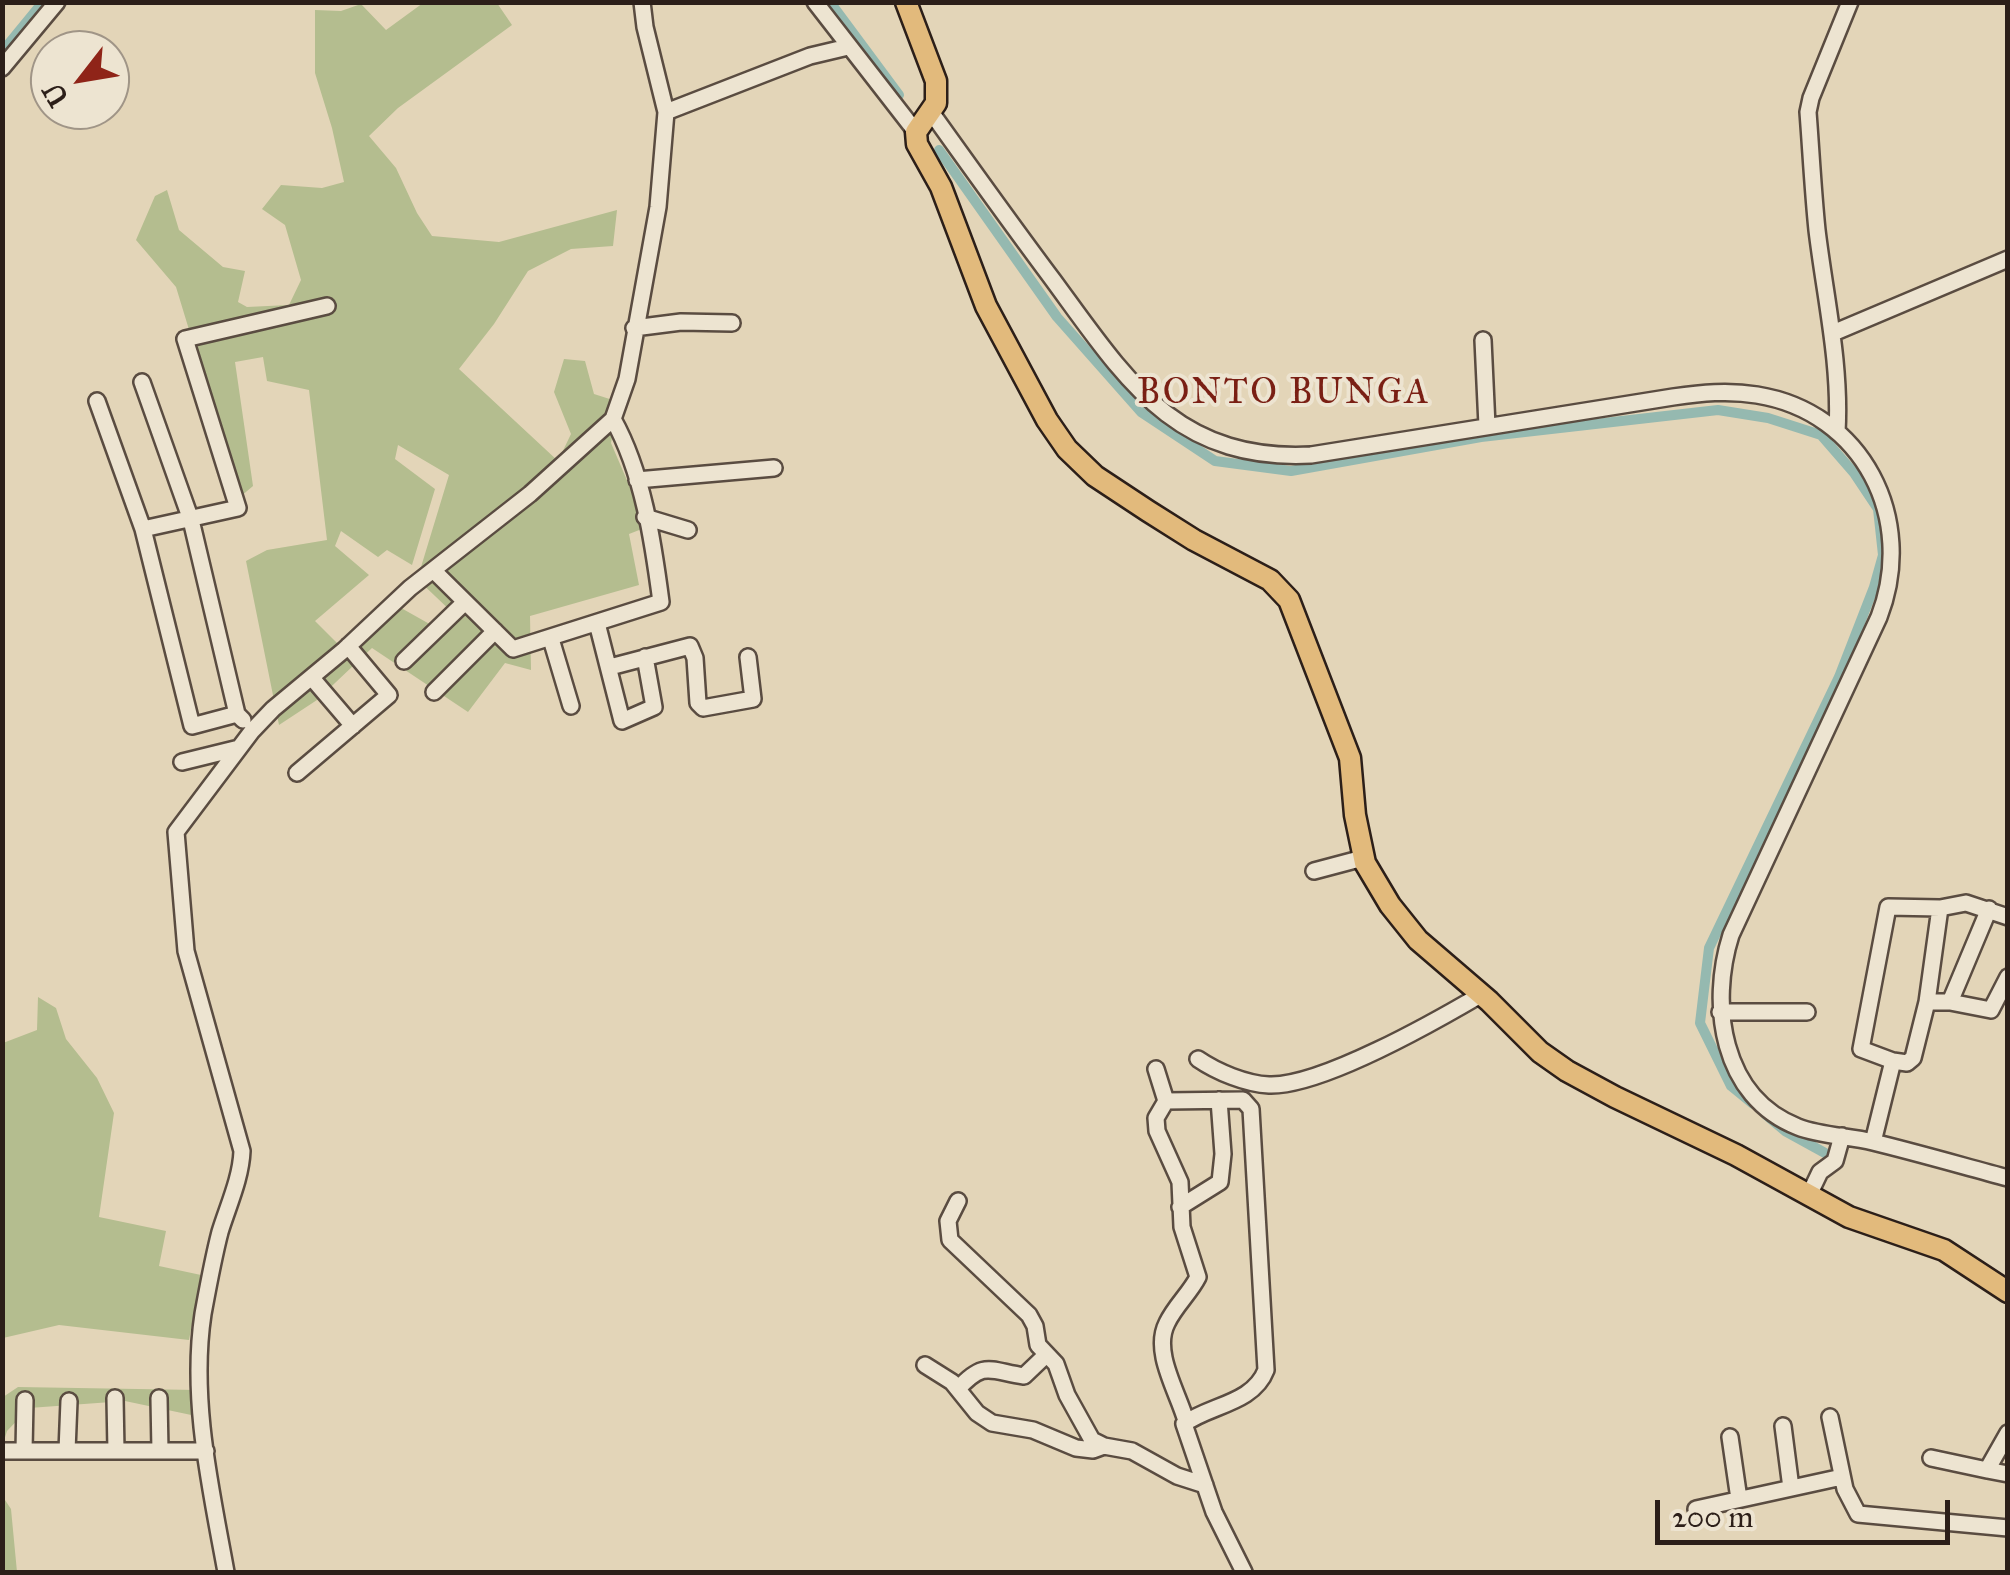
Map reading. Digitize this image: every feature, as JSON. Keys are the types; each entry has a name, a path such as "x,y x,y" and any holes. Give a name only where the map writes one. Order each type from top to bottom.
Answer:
{"main road":[{"path":"906,2 936,81 936,103 916,132 918,144 941,187 986,306 1032,394 1066,450 1096,476 1194,540 1270,580 1294,606 1350,758 1364,858 1411,934 1558,1065 1849,1217 1944,1250 2008,1292"}],"street":[{"path":"2,68 57,2"},
{"path":"226,1572 209,1489 201,1376 202,1320 242,1151 186,951 175,840 178,828 272,709 433,570 530,494 613,419 627,378 658,207 666,112 642,2"},
{"path":"815,2 916,132"},
{"path":"1836,432 1838,406 1832,333 1817,231 1808,112 1850,2"},
{"path":"666,112 810,56 848,48"},
{"path":"931,112 1132,385 1198,435 1238,450 1294,456 1726,392 1782,402 1836,432 1868,466 1880,490 1891,529 1889,588 1880,616 1731,935 1722,970 1720,1012 1734,1067 1752,1095 1791,1124 1838,1148 1873,1142 2008,1178"},
{"path":"1832,333 2006,263"},
{"path":"143,529 238,508 184,339 327,306"},
{"path":"634,328 681,322 732,323"},
{"path":"1483,340 1487,426"},
{"path":"142,382 190,520 237,714 252,731"},
{"path":"96,401 143,529 192,726 237,714"},
{"path":"433,570 513,649 661,602 637,480 627,446 613,419"},
{"path":"637,480 774,468"},
{"path":"645,516 688,530"},
{"path":"404,660 465,602"},
{"path":"597,622 626,739"},
{"path":"434,692 495,632"},
{"path":"551,639 570,706"},
{"path":"297,774 390,695 348,646"},
{"path":"610,667 692,647 698,704 703,708 753,699 748,657"},
{"path":"622,721 654,708 646,657"},
{"path":"312,678 353,726"},
{"path":"182,762 238,748"},
{"path":"1314,870 1364,858"},
{"path":"1940,908 1926,1002 1912,1059 1907,1063 1893,1061 1861,1050 1888,907 1966,904 2008,917"},
{"path":"1950,1002 1989,909"},
{"path":"1926,1002 1992,1010 2008,977"},
{"path":"1198,1059 1222,1073 1265,1085 1301,1079 1407,1035 1482,994"},
{"path":"1720,1012 1808,1012"},
{"path":"1873,1142 1893,1061"},
{"path":"1156,1069 1166,1100 1156,1120 1161,1145 1180,1182 1182,1227 1198,1277 1167,1321 1161,1344 1205,1484 1244,1572"},
{"path":"1166,1100 1243,1100 1251,1110 1266,1370 1261,1381 1240,1399 1186,1421"},
{"path":"1180,1207 1220,1182 1223,1154 1219,1100"},
{"path":"1809,1195 1838,1148"},
{"path":"958,1201 948,1221 950,1240 1029,1315 1036,1326 1038,1345 1056,1364 1086,1433 1104,1446 1132,1451 1176,1476 1205,1484"},
{"path":"958,1389 980,1370 997,1369 1024,1376 1046,1355"},
{"path":"926,1365 958,1389 977,1413 992,1423 1033,1430 1076,1448 1093,1450 1104,1446"},
{"path":"114,1398 116,1450"},
{"path":"158,1398 160,1450"},
{"path":"24,1450 25,1400"},
{"path":"67,1451 69,1401"},
{"path":"1830,1417 1842,1477 1858,1514 2008,1528"},
{"path":"1783,1426 1790,1488"},
{"path":"1987,1470 2008,1433"},
{"path":"1730,1437 1739,1500"},
{"path":"5,1450 206,1451"},
{"path":"1931,1458 2008,1474"},
{"path":"1696,1509 1842,1477"}],"green space":[{"path":"423,3 497,3 512,25 398,108 369,136 396,168 432,236 499,242 617,210 613,246 571,249 528,271 459,369 558,461 571,434 554,392 564,359 585,361 594,394 619,402 611,443 647,527 629,534 639,585 530,616 531,670 505,663 468,712 372,648 317,700 279,725 246,561 267,550 327,540 309,390 267,381 263,357 235,362 253,486 240,497 176,287 136,240 155,196 167,190 179,230 223,267 245,271 238,302 247,307 289,305 301,280 285,225 262,209 281,185 322,188 344,182 315,73 315,10 341,11 361,4 386,30","holes":["398,445 449,475 421,567 414,576 456,616 442,631 394,604 344,650 315,621 369,575 335,546 341,531 378,557 387,550 412,565 435,489 395,459"]},
{"path":"38,997 56,1008 66,1039 97,1078 114,1113 99,1217 166,1231 159,1266 201,1275 189,1340 59,1325 3,1338 3,1043 37,1030"},
{"path":"18,1387 197,1390 196,1416 125,1401 29,1408 7,1431 3,1444 3,1397"},
{"path":"3,1497 11,1509 17,1572 3,1572"}],"waterway":[{"path":"2,52 43,2"},
{"path":"830,2 899,95"},
{"path":"939,150 1057,317 1141,412 1215,461 1291,471 1481,437 1718,410 1768,418 1821,435 1854,473 1878,509 1883,555 1874,587 1839,677 1709,948 1700,1023 1731,1086 1753,1104"},
{"path":"1766,1115 1785,1131 1825,1153"}],"district":[{"name":"BONTO BUNGA","path":"1284,394"}]}
